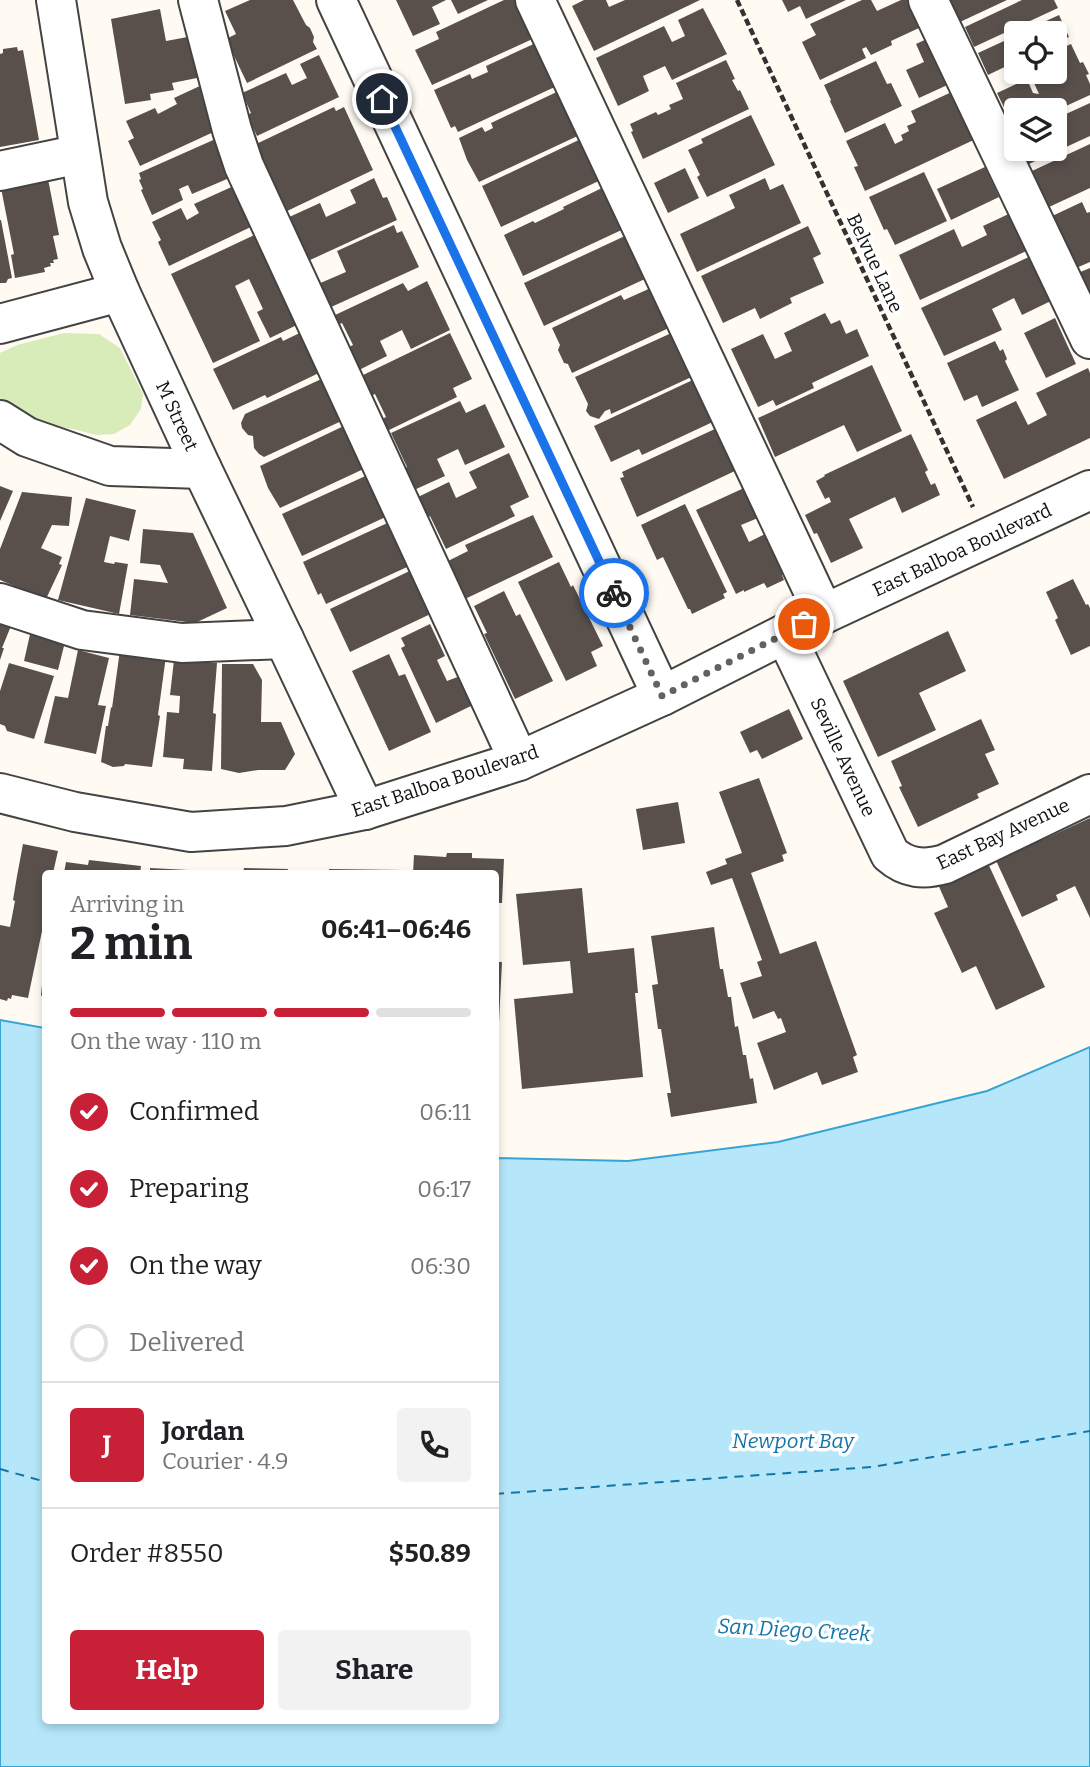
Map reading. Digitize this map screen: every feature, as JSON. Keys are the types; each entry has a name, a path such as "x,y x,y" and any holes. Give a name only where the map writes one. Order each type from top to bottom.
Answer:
{"street":[{"name":"M Street","path":"56,0 88,202 102,248 202,469 365,810"},
{"path":"198,0 244,166 519,761"},
{"path":"336,0 662,696"},
{"path":"535,0 824,614"},
{"path":"928,0 1090,340"},
{"path":"0,171 80,154"},
{"path":"0,324 120,292"},
{"path":"0,420 27,437 110,466 202,469"},
{"name":"East Balboa Boulevard","path":"0,793 75,812 191,832 286,826 365,810 519,761 662,696 824,614 1090,490"},
{"path":"0,603 82,630 182,643 285,639"},
{"name":"Seville Avenue","path":"785,634 890,854 899,863 914,867"},
{"name":"East Bay Avenue","path":"914,867 929,868 945,864 1090,794"}],"path":[{"name":"Belvue Lane","path":"737,0 988,538"}],"green space":[{"path":"64,333 99,334 120,348 143,394 141,409 130,425 114,434 96,435 45,424 0,398 0,353 17,345"}],"water":[{"name":"Newport Bay","path":"0,1020 42,1027 42,1724 499,1724 499,1158 628,1161 778,1142 987,1091 1090,1047 1090,1767 0,1767"}],"building":[{"path":"250,0 293,0 310,28 317,49 247,83 226,39 236,34 225,11"},
{"path":"396,0 446,0 432,7 440,24 413,36"},
{"path":"451,0 488,0 458,14"},
{"path":"504,0 522,0 539,36 432,85 415,50 439,39 436,32"},
{"path":"584,0 606,0 609,7 625,0 700,0 594,51 572,6"},
{"path":"782,0 846,0 806,19 800,6 788,12"},
{"path":"862,0 871,0 877,11 907,0 919,28 891,41 892,45 871,55 866,47 862,49 866,58 820,80 802,42 816,35 810,24"},
{"path":"950,0 1007,0 960,22"},
{"path":"1022,0 1054,0 1058,8 1030,21 1004,21 1004,33 974,47 965,27"},
{"path":"703,8 727,54 672,80 665,66 643,76 649,91 618,106 596,58 664,26 672,42 685,36 678,20"},
{"path":"160,9 166,41 193,36 202,77 172,83 174,90 150,94 151,100 125,104 111,19"},
{"path":"1059,15 1062,21 1046,21"},
{"path":"933,36 954,82 919,98 906,70 924,62 916,44"},
{"path":"1004,41 1004,67 988,75 978,53"},
{"path":"538,42 559,85 458,132 455,126 451,128 434,90 470,74 472,79 488,72 486,66"},
{"path":"1071,44 1089,74 1086,75 1090,84 1090,95 1067,106 1067,98 1004,98 1004,107 997,93 1016,84 1029,84 1033,93 1039,94 1034,84 1067,84 1067,46"},
{"path":"17,47 18,51 23,50 39,140 0,147 0,54 3,49"},
{"path":"319,55 339,97 257,136 247,115 251,113 242,93 286,73 292,85 307,78 300,64"},
{"path":"726,60 735,79 732,80 749,109 643,159 630,124 656,112 658,115 671,109 669,105 683,99 676,83"},
{"path":"876,61 902,106 845,133 824,85"},
{"path":"204,84 220,129 140,166 128,141 134,138 126,121 155,108 158,114 177,104 174,98"},
{"path":"563,89 584,133 479,182 459,138 482,127 485,132 493,128 491,123"},
{"path":"958,89 980,137 865,191 854,167 858,166 846,141 885,123 895,144 903,140 901,135 909,131 907,126 916,122 911,111"},
{"path":"1090,103 1090,136 1067,147 1067,114"},
{"path":"334,107 336,111 344,107 373,170 285,212 254,145"},
{"path":"751,115 775,165 707,197 688,150 703,143 701,139"},
{"path":"220,137 234,176 192,194 188,185 179,189 183,200 152,215 141,190 143,189 139,173"},
{"path":"585,137 605,178 501,227 482,186"},
{"path":"1090,144 1090,188 1049,207 1032,171 1053,161 1067,161 1067,155"},
{"path":"985,167 999,197 951,220 937,189"},
{"path":"685,168 699,198 668,213 654,183"},
{"path":"924,172 947,221 895,245 887,229 884,230 869,197"},
{"path":"47,174 59,235 53,236 58,259 50,263 51,266 44,268 45,272 15,278 11,255 14,254 0,183"},
{"path":"374,178 383,198 387,197 397,220 308,261 287,218 320,203 326,217 356,203 350,190"},
{"path":"765,178 770,190 783,184 801,223 697,272 680,234 735,208 729,195"},
{"path":"238,184 257,224 169,266 152,222 181,208 187,220 199,213 194,204"},
{"path":"608,185 628,227 523,276 504,235 533,221 535,223"},
{"path":"1082,202 1087,213 1090,212 1090,262 1074,269 1050,217"},
{"path":"1015,211 1033,248 920,300 899,255 954,229 962,247 987,235 983,226"},
{"path":"0,220 12,278 6,283 0,283"},
{"path":"394,225 397,233 402,231 419,267 329,308 318,284 346,272 337,251"},
{"path":"808,226 821,254 813,258 824,283 790,298 792,303 760,319 755,308 723,323 701,276"},
{"path":"261,232 303,322 270,338 257,312 263,309 249,279 235,286 260,341 213,363 171,274"},
{"path":"627,235 647,278 544,326 524,283"},
{"path":"1035,254 1057,298 1022,315 1014,298 992,309 1002,330 944,356 921,308"},
{"path":"1090,268 1090,298 1078,273"},
{"path":"427,281 450,330 411,349 402,330 380,341 387,356 359,370 349,347 353,345 342,323 337,325 333,316 403,283 408,291"},
{"path":"653,287 671,327 572,373 558,350 560,345 552,328 621,295 624,300"},
{"path":"825,313 831,324 840,320 846,334 857,329 869,356 812,383 814,388 776,406 773,400 758,407 731,349 763,334 775,359 792,351 784,333"},
{"path":"1055,318 1076,364 1046,378 1024,333"},
{"path":"306,330 325,370 267,398 265,395 233,410 213,369 281,337 283,341"},
{"path":"678,330 698,374 611,414 610,409 605,411 599,419 590,416 586,411 588,404 575,377"},
{"path":"450,333 472,379 453,388 457,397 387,431 382,419 386,417 375,394 371,396 361,376"},
{"path":"995,341 1000,351 1003,349 1007,359 1005,361 1019,390 982,407 977,395 964,401 947,363"},
{"path":"872,365 902,431 857,452 844,425 775,457 758,418"},
{"path":"1088,368 1090,438 1004,479 976,420 1016,401 1028,425 1047,415 1036,393"},
{"path":"328,376 348,418 264,457 259,454 254,448 253,436 248,435 242,428 245,414"},
{"path":"697,378 717,420 642,455 639,449 611,462 594,426"},
{"path":"460,401 466,413 485,404 505,447 465,465 458,449 437,459 445,476 414,490 404,469 407,467 391,433"},
{"path":"350,423 370,466 280,508 268,488 260,466"},
{"path":"717,428 737,470 637,517 620,478 624,477 622,472"},
{"path":"911,434 928,470 925,472 931,485 935,483 940,495 902,513 895,497 849,519 863,548 831,563 805,515 831,502 829,497 825,499 816,481"},
{"path":"509,453 529,497 510,506 515,516 446,549 418,497 449,482 456,498 477,488 469,472"},
{"path":"372,473 392,514 302,556 282,514"},
{"path":"0,486 13,491 0,521"},
{"path":"744,488 758,518 741,525 749,542 765,534 785,573 782,575 784,580 767,588 764,583 736,594 696,510"},
{"path":"22,492 72,497 69,526 52,525 41,548 62,557 59,564 62,565 46,599 0,580 0,549"},
{"path":"86,498 136,510 129,541 110,536 104,562 128,564 119,614 58,600"},
{"path":"685,504 727,592 723,594 725,598 692,614 663,557 657,560 641,525"},
{"path":"533,515 553,557 465,599 448,561 468,551 465,545"},
{"path":"396,519 416,563 326,604 321,593 318,595 303,562"},
{"path":"143,529 193,533 227,608 195,623 130,615 134,579 168,583 160,565 140,563"},
{"path":"559,562 603,646 591,652 597,666 566,681 518,582"},
{"path":"418,567 439,610 350,652 330,609"},
{"path":"1073,579 1090,608 1090,646 1071,655 1046,592"},
{"path":"504,591 516,616 520,614 553,681 515,699 484,634 487,633 474,606"},
{"path":"0,617 13,621 0,660"},
{"path":"430,624 445,656 437,660 447,681 460,676 473,705 436,723 401,648 405,646 401,638"},
{"path":"31,630 66,638 58,670 24,661"},
{"path":"948,631 966,671 919,693 936,730 878,757 843,681"},
{"path":"78,650 109,658 98,705 106,706 96,754 44,743 55,696 68,698"},
{"path":"120,650 166,656 152,767 125,764 113,767 101,762"},
{"path":"389,654 399,676 405,674 431,732 389,751 352,671"},
{"path":"174,660 217,663 212,771 183,769 184,759 163,757 167,712 179,713 180,696 170,695"},
{"path":"9,663 54,676 34,739 7,731 5,726 0,724 0,691"},
{"path":"222,664 253,664 262,680 261,722 281,722 295,754 285,770 239,773 221,769"},
{"path":"789,709 803,739 762,759 757,750 750,753 740,732"},
{"path":"981,719 995,750 985,754 999,784 977,794 979,798 918,827 899,787 902,786 891,761"},
{"path":"759,778 787,853 782,855 784,861 751,873 780,954 816,941 857,1055 853,1057 858,1072 822,1085 817,1072 774,1090 757,1043 786,1032 781,1018 778,1019 774,1011 753,1019 740,983 762,976 757,962 762,960 732,878 711,885 706,872 727,864 725,859 742,853 719,792"},
{"path":"678,802 685,843 643,850 636,809"},
{"path":"1090,818 1090,918 1075,886 1056,895 1058,900 1022,917 993,854 1039,832 1042,840"},
{"path":"23,844 58,851 54,870 42,870 42,931 28,998 12,995 7,1001 0,999 0,925 10,927"},
{"path":"447,853 472,853 472,858 504,859 502,903 499,903 499,870 413,870 414,855 446,857"},
{"path":"986,859 1045,987 996,1010 976,966 962,973 934,913 948,907 937,882"},
{"path":"89,860 141,866 140,870 65,870 66,862 88,865"},
{"path":"150,868 188,870 150,870"},
{"path":"244,868 288,869 288,870"},
{"path":"329,869 403,870 329,870"},
{"path":"582,888 588,953 634,948 638,993 635,993 643,1077 522,1089 514,999 573,993 570,961 523,965 516,894"},
{"path":"714,927 720,969 723,969 728,997 731,997 735,1027 738,1026 743,1055 746,1055 750,1079 753,1078 757,1103 671,1117 667,1093 671,1093 652,985 658,984 651,936"},
{"path":"499,962 502,962 499,1021"}],"ferry route":[{"path":"499,1494 872,1467 1090,1431"},
{"path":"0,1469 42,1481"}],"way so far":[{"path":"614,593 662,696 804,624"}],"route":[{"path":"382,99 614,593"}],"water label":[{"name":"San Diego Creek","path":"794,1630"}]}
